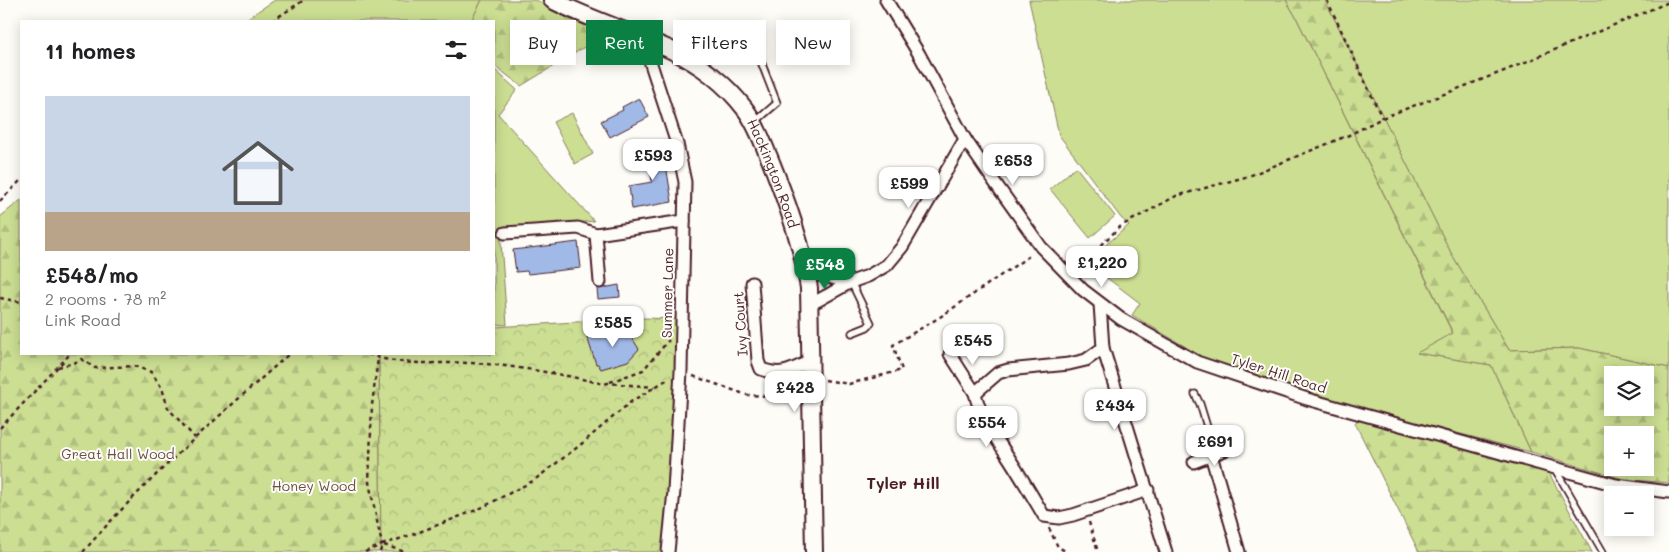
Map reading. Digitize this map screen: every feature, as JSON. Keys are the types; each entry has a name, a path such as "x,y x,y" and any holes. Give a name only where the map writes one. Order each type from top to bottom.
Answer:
{"street":[{"name":"Hackington Road","path":"552,0 574,12 595,20"},
{"name":"Tyler Hill Road","path":"886,0 919,54 965,139 1041,247 1068,276 1100,304 1121,319 1197,362 1307,399 1616,485 1669,492"},
{"name":"Hackington Road","path":"663,47 701,67 724,85 746,110 754,123 775,172 796,233 806,271 809,303 814,552"},
{"name":"Summer Lane","path":"651,65 679,154 685,182 681,371 674,491 668,552"},
{"path":"809,303 817,301 887,265 902,247 965,139"},
{"path":"505,233 578,228 596,234 684,221"},
{"path":"596,234 600,282"},
{"path":"806,271 852,282"},
{"name":"Ivy Court","path":"752,283 758,361 761,370 771,373 785,373 810,361"},
{"path":"1100,304 1102,348 1166,552"},
{"path":"975,393 998,373 1008,370 1069,364 1086,360 1102,348"},
{"path":"950,354 975,393 986,424 1044,516 1059,518 1148,490"},
{"path":"1194,462 1227,449"},
{"path":"1213,454 1239,552"}],"lane":[{"path":"754,123 777,103 762,65"},
{"path":"852,282 872,323 852,333"},
{"path":"1195,394 1200,404 1213,454"},
{"path":"1554,467 1603,552"}],"path":[{"path":"274,20 304,0"},
{"path":"1327,0 1382,118"},
{"path":"1068,276 1120,226 1176,196 1249,176 1349,136 1382,118 1504,71 1669,2"},
{"path":"0,201 20,181"},
{"path":"819,379 848,384 902,370 893,345 940,317 1041,247"},
{"path":"0,298 20,302"},
{"path":"608,383 643,370 681,326"},
{"path":"0,428 69,355"},
{"path":"83,552 112,518 195,438 288,355"},
{"path":"365,552 479,509 533,481 579,446 632,401 655,387 604,384 561,374 485,364 415,363 378,358 370,355"},
{"path":"378,358 372,405 370,482 382,545 380,552"},
{"path":"58,367 81,359 95,368 134,366 151,372 162,388 168,408 195,438"},
{"path":"681,371 747,395 770,396 795,380"},
{"path":"1086,511 1098,552"},
{"path":"1044,516 1058,547 1067,552"},
{"path":"382,545 405,552"}],"green space":[{"path":"275,0 482,0 472,20 245,20"},
{"path":"482,0 536,0 575,20 510,20 510,65 555,65 521,86 495,66 495,20 472,20"},
{"path":"1029,0 1286,0 1453,334 1418,353 1491,365 1531,452 1308,395 1204,358 1132,315 1140,303 1086,262 1129,225 1121,218 1059,135"},
{"path":"1286,0 1325,0 1451,253 1509,350 1579,348 1669,368 1669,483 1623,479 1613,476 1654,476 1654,426 1604,426 1604,473 1531,452 1491,365 1417,353 1453,333"},
{"path":"1325,0 1669,0 1669,368 1579,348 1509,350 1451,253"},
{"path":"576,21 586,26 586,46 576,52"},
{"path":"495,70 517,90 498,114 594,221 500,230 507,325 495,324"},
{"path":"572,113 593,154 575,164 553,122"},
{"path":"1076,167 1115,216 1090,238 1050,189"},
{"name":"Great Hall Wood","path":"20,201 20,355 379,355 381,552 0,552 0,217"},
{"path":"642,318 681,319 664,552 381,552 379,355 495,355 495,327"},
{"path":"1362,414 1544,464 1592,552 1419,552 1355,423"}],"building":[{"path":"639,98 649,117 610,137 601,121 623,110 622,107"},
{"path":"659,142 665,159 672,202 632,209 629,186 652,182 649,159 646,160 641,149"},
{"path":"578,242 581,268 528,274 527,271 516,272 513,250"},
{"path":"619,285 620,297 598,299 597,289"},
{"path":"631,329 632,338 639,349 628,361 601,369 596,364 587,337"}],"district":[{"name":"Tyler Hill","path":"903,482"}],"park label":[{"name":"Honey Wood","path":"314,485"}]}
